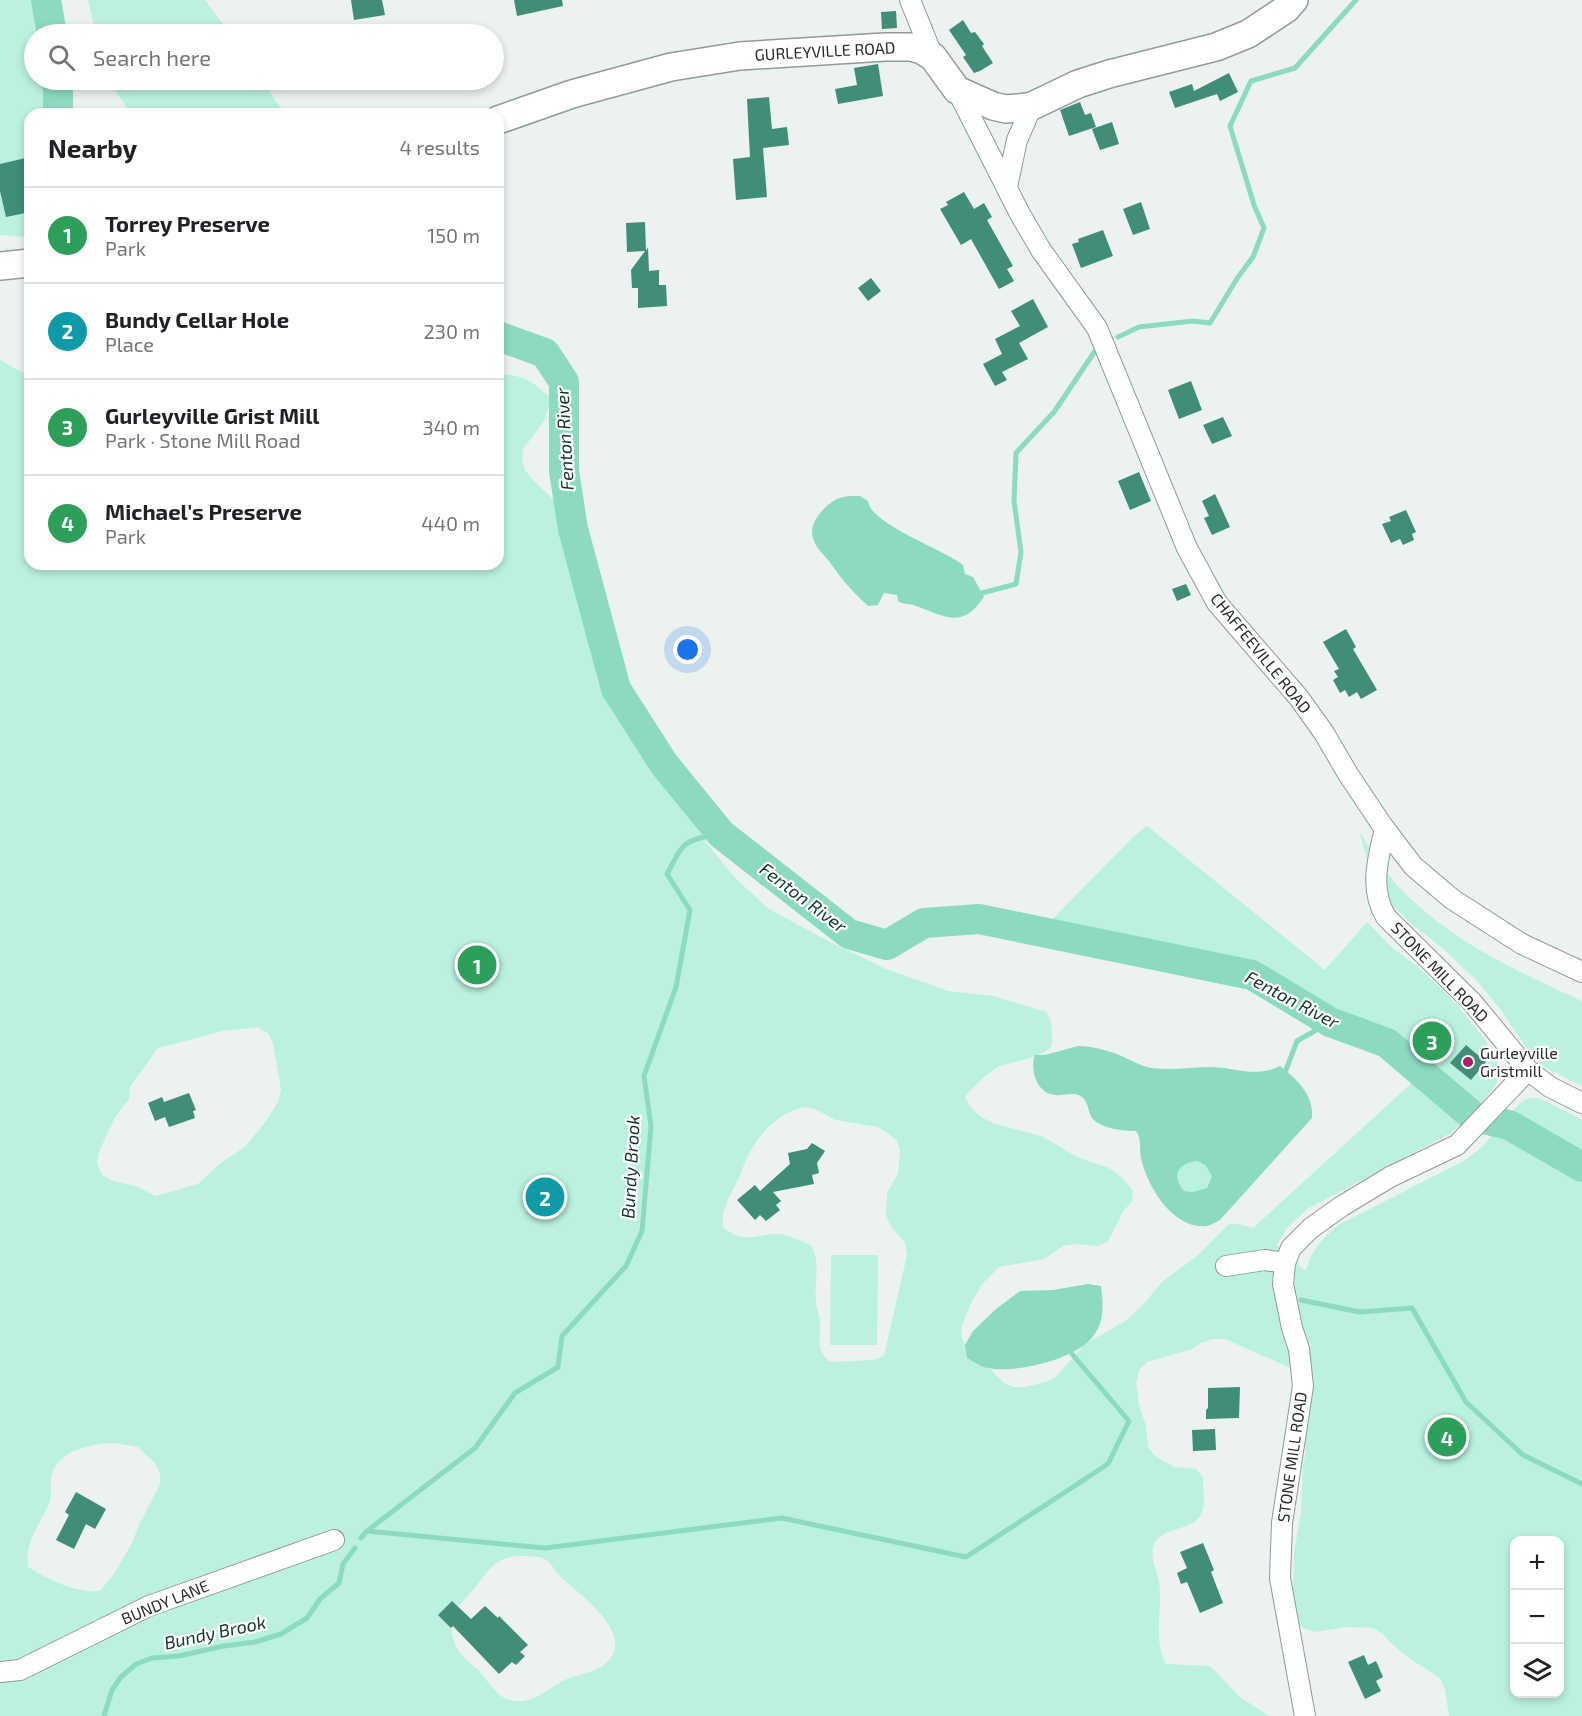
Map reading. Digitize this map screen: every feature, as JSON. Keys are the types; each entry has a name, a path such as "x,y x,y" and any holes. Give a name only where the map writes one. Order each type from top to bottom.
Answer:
{"street":[{"path":"909,0 933,57 957,90 993,106 1006,109 1032,106 1078,84 1109,74 1216,47 1248,34 1286,9 1294,0"},
{"name":"GURLEYVILLE ROAD","path":"504,118 572,94 643,73 740,56 897,46 922,50 933,57"},
{"name":"CHAFFEEVILLE ROAD","path":"957,90 1041,250 1097,328 1187,548 1217,603 1299,698 1385,829 1413,866 1452,899 1522,944 1582,972"},
{"path":"1007,186 1017,140 1032,106"},
{"path":"0,266 24,264"},
{"name":"STONE MILL ROAD","path":"1385,829 1376,882 1376,893 1381,908 1402,934 1472,1002 1528,1070 1556,1090 1582,1103"},
{"path":"1226,1266 1265,1260 1284,1263 1291,1248 1311,1228 1342,1206 1390,1177 1457,1145 1528,1070"},
{"name":"STONE MILL ROAD","path":"1284,1263 1283,1284 1299,1349 1303,1386 1282,1523 1280,1578 1305,1716"},
{"name":"BUNDY LANE","path":"0,1672 20,1670 148,1606 334,1540"}],"shaded area":[{"path":"0,0 42,0 44,24 24,24 24,90 48,90 49,108 24,108 24,237 0,235"},
{"path":"88,0 205,0 223,24 94,24"},
{"path":"115,90 268,90 281,108 127,108"},
{"path":"0,360 24,374 24,570 504,570 504,375 528,380 551,399 544,421 523,449 522,460 525,470 532,479 564,510 598,683 621,722 673,791 708,845 736,879 769,909 828,941 886,969 948,991 993,996 1046,1012 1052,1028 1052,1043 1049,1049 1036,1056 996,1068 976,1084 965,1097 971,1107 987,1120 1040,1136 1080,1158 1110,1168 1133,1191 1132,1202 1124,1210 1108,1241 1098,1246 1074,1244 1063,1246 1044,1259 999,1267 983,1283 971,1303 961,1328 962,1339 968,1348 1004,1383 1014,1387 1025,1387 1056,1377 1085,1344 1124,1322 1141,1307 1162,1282 1197,1256 1229,1224 1253,1228 1415,1080 1383,1044 1359,1022 1301,995 1229,979 1138,950 1029,943 1134,836 1147,826 1325,970 1367,922 1389,945 1418,967 1451,998 1483,1037 1496,1058 1499,1070 1497,1082 1464,1122 1449,1134 1307,1209 1287,1228 1277,1245 1295,1257 1300,1267 1306,1271 1318,1244 1340,1224 1464,1161 1481,1148 1525,1100 1541,1099 1582,1120 1582,1716 1449,1716 1445,1689 1440,1678 1409,1658 1383,1634 1373,1628 1348,1627 1314,1632 1303,1628 1295,1620 1294,1552 1301,1513 1303,1465 1306,1451 1301,1430 1300,1375 1291,1368 1225,1339 1212,1339 1192,1349 1147,1362 1139,1370 1136,1383 1139,1405 1146,1426 1148,1447 1155,1456 1174,1467 1196,1469 1203,1477 1204,1505 1200,1516 1188,1525 1166,1533 1153,1546 1153,1560 1160,1588 1159,1642 1162,1653 1166,1664 1210,1666 1240,1697 1269,1716 0,1716","holes":["258,1027 269,1034 281,1089 279,1100 267,1120 245,1147 223,1161 198,1184 156,1196 102,1175 97,1163 99,1152 114,1119 129,1099 130,1087 158,1048 223,1031","804,1107 815,1109 836,1120 878,1127 897,1140 900,1151 898,1174 887,1193 886,1215 891,1226 905,1243 907,1255 884,1356 874,1360 830,1362 822,1353 820,1321 816,1304 816,1259 811,1245 782,1234 737,1236 723,1227 726,1204 745,1162 761,1135 776,1120 794,1110","115,1443 138,1447 155,1463 160,1473 160,1484 132,1543 114,1574 100,1591 72,1588 53,1581 28,1567 30,1542 50,1503 51,1478 60,1460 67,1454 86,1447","517,1556 543,1558 549,1562 562,1578 605,1619 611,1628 615,1646 613,1655 601,1667 572,1677 540,1695 523,1701 514,1701 501,1696 465,1659 458,1650 452,1635 450,1615 491,1567 502,1560"]},
{"path":"860,496 868,501 872,510 894,527 963,565 965,574 973,577 984,597 976,607 968,614 952,618 902,603 898,601 897,595 884,593 878,605 868,606 848,586 818,549 812,533 818,516 826,507 836,499"},
{"path":"1359,831 1396,884 1437,921 1483,952 1582,1001 1582,1086 1548,1069 1534,1059 1501,1010 1477,981 1446,951 1407,920 1389,901 1370,869"},
{"path":"1082,1046 1105,1050 1142,1065 1160,1069 1212,1067 1254,1072 1271,1070 1280,1066 1303,1088 1310,1102 1312,1118 1220,1220 1207,1226 1195,1225 1173,1214 1156,1193 1144,1169 1136,1131 1113,1129 1101,1125 1092,1118 1082,1097 1071,1094 1050,1094 1037,1083 1033,1065 1035,1055 1045,1055","holes":["1197,1161 1205,1165 1212,1176 1207,1188 1193,1192 1184,1191 1177,1175 1181,1167"]},
{"path":"1197,1161 1205,1165 1212,1176 1207,1188 1193,1192 1184,1191 1178,1179 1178,1170 1185,1164"},
{"path":"831,1255 878,1255 877,1345 830,1345"},
{"path":"1088,1284 1101,1286 1102,1318 1094,1335 1075,1351 1045,1363 1013,1369 985,1367 967,1358 965,1345 973,1331 996,1309 1020,1291 1053,1290"}],"building":[{"path":"351,0 382,0 385,15 354,20"},
{"path":"514,0 562,0 563,6 517,16"},
{"path":"896,11 897,28 882,29 881,12"},
{"path":"963,20 971,33 975,32 984,44 982,46 993,63 974,73 963,57 966,55 949,30"},
{"path":"878,64 883,96 838,104 835,89 857,85 854,68"},
{"path":"1229,73 1238,92 1220,101 1217,94 1175,108 1169,92 1192,84 1194,91"},
{"path":"769,97 772,129 787,127 789,145 763,148 767,197 736,200 733,159 750,157 747,99"},
{"path":"1080,102 1085,115 1091,113 1096,127 1069,136 1060,110"},
{"path":"1112,122 1119,144 1100,150 1092,129"},
{"path":"24,158 24,213 6,217 0,191 0,164"},
{"path":"964,192 974,209 984,203 992,217 987,220 1013,266 1007,269 1014,281 999,289 971,239 961,245 940,209 948,205 946,202"},
{"path":"1141,202 1150,229 1133,235 1123,209"},
{"path":"645,222 649,271 659,270 659,285 666,285 667,306 638,308 638,288 632,288 631,270 645,251 627,252 626,223"},
{"path":"1103,230 1113,256 1081,268 1072,244 1079,242 1078,239"},
{"path":"871,278 881,291 868,301 858,288"},
{"path":"1033,299 1048,327 1019,343 1028,359 1002,372 1007,380 995,386 983,364 1002,354 995,339 1020,326 1011,311"},
{"path":"1191,381 1202,410 1179,419 1168,390"},
{"path":"1223,417 1232,436 1212,444 1203,425"},
{"path":"1139,472 1151,501 1130,510 1118,481"},
{"path":"1215,494 1230,527 1212,535 1204,518 1209,516 1202,501"},
{"path":"1406,510 1416,532 1412,534 1414,540 1403,545 1400,539 1391,543 1382,524 1391,521 1389,517"},
{"path":"1186,584 1191,595 1177,601 1172,589"},
{"path":"1346,629 1356,647 1353,649 1377,690 1361,699 1357,692 1349,697 1345,690 1340,693 1333,680 1338,677 1334,671 1339,669 1323,642"},
{"name":"Gurleyville Gristmill","path":"1466,1045 1486,1062 1471,1080 1450,1063"},
{"path":"189,1093 196,1110 193,1111 195,1118 169,1127 165,1117 155,1121 148,1103 162,1097 164,1102"},
{"path":"812,1143 825,1151 817,1163 819,1173 812,1175 814,1184 773,1192 781,1201 776,1205 780,1210 766,1221 760,1215 755,1220 737,1200 755,1185 760,1191 790,1164 788,1153 807,1149"},
{"path":"550,1188 556,1199 540,1207 534,1196"},
{"path":"1240,1387 1239,1418 1206,1419 1208,1388"},
{"path":"1215,1429 1216,1450 1193,1451 1192,1430"},
{"path":"76,1492 106,1509 95,1529 86,1524 74,1549 56,1540 69,1515 65,1512"},
{"path":"1203,1543 1214,1570 1211,1572 1223,1603 1200,1613 1187,1582 1181,1584 1177,1573 1187,1568 1180,1552"},
{"path":"452,1601 471,1619 485,1606 498,1618 499,1616 528,1645 520,1652 525,1656 516,1665 512,1662 499,1674 453,1626 451,1628 438,1615"},
{"path":"1364,1655 1368,1665 1376,1661 1383,1677 1376,1681 1381,1691 1365,1699 1348,1662"}],"waterway":[{"name":"Fenton River","path":"46,0 50,24"},
{"path":"1118,337 1139,327 1193,321 1210,323 1253,257 1264,228 1254,205 1230,126 1251,81 1295,68 1356,0"},
{"name":"Fenton River","path":"58,90 58,108"},
{"name":"Fenton River","path":"504,338 545,353 564,382 564,471 573,529 616,689 664,764 721,834 849,934 887,945 924,923 979,919 1252,975 1330,1022 1387,1043 1474,1117 1509,1125 1582,1167"},
{"path":"982,593 1016,584 1021,552 1014,501 1016,453 1054,412 1095,351"},
{"name":"Bundy Brook","path":"361,1538 475,1448 515,1393 558,1367 562,1336 626,1266 642,1231 651,1126 644,1076 676,987 690,910 667,874 677,855 691,841 718,834 779,881"},
{"path":"1286,1070 1297,1041 1330,1022"},
{"path":"1301,1300 1360,1312 1412,1308 1466,1402 1523,1455 1582,1484"},
{"path":"367,1531 545,1548 782,1518 966,1557 1108,1464 1129,1421 1072,1354"},
{"name":"Bundy Brook","path":"104,1716 112,1690 121,1677 136,1664 152,1658 179,1656 255,1642 281,1634 307,1618 320,1599 339,1583 343,1564 355,1548"}],"place":[{"name":"Torrey Preserve","path":"477,965"},
{"name":"Gurleyville Grist Mill","path":"1432,1041"},
{"name":"Gurleyville Gristmill","path":"1468,1062"},
{"name":"Bundy Cellar Hole","path":"545,1197"},
{"name":"Michael's Preserve","path":"1447,1437"}]}
